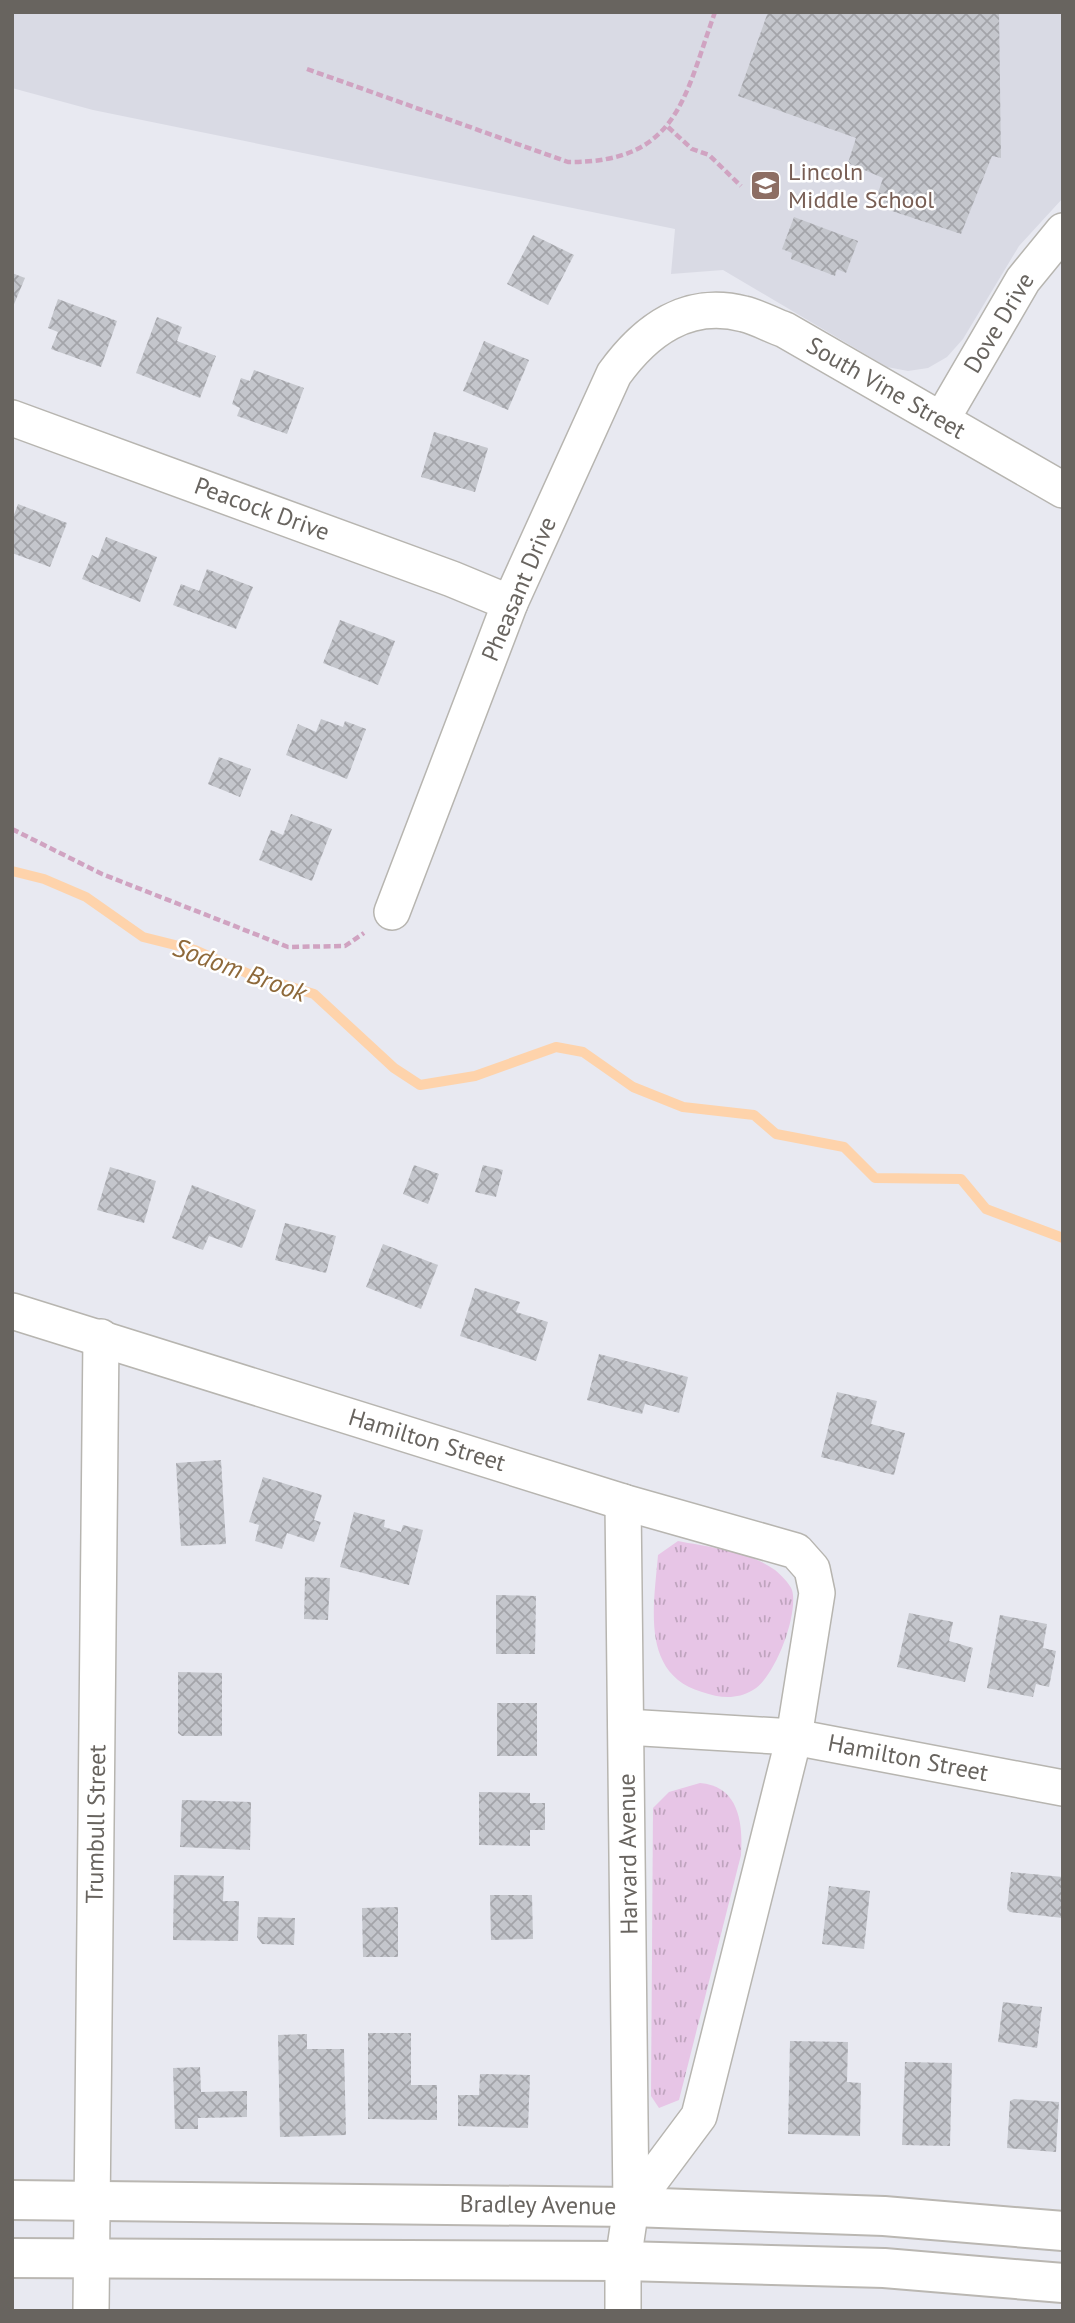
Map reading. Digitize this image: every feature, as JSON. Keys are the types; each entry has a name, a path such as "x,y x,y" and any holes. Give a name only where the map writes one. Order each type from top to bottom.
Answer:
{"street":[{"name":"Dove Drive","path":"942,419 1023,280 1063,231"},
{"name":"South Vine Street","path":"701,310 743,313 785,330 1063,490"},
{"name":"Pheasant Drive","path":"392,912 510,603 614,374 634,346 659,326 701,310"},
{"name":"Peacock Drive","path":"12,418 452,579 510,603"},
{"name":"Hamilton Street","path":"12,1311 623,1502 796,1551 812,1569 817,1593"},
{"name":"Trumbull Street","path":"91,2311 101,1337"},
{"name":"Harvard Avenue","path":"623,1502 631,2207 623,2261 623,2311"},
{"name":"Harvard Avenue","path":"631,2207 699,2116 794,1737 817,1593"},
{"name":"Hamilton Street","path":"626,1727 794,1737 1063,1788"},
{"name":"Bradley Avenue","path":"12,2200 631,2207 884,2216 1063,2231"},
{"path":"12,2258 623,2261 884,2268 1063,2283"}],"path":[{"path":"307,69 568,162 616,158 649,143 668,127 681,109 716,12"},
{"path":"668,127 692,149 709,155 741,186"},
{"path":"12,829 102,874 288,947 345,946 392,912"}],"shaded area":[{"name":"Lincoln Middle School","path":"12,12 1063,12 1063,198 1019,246 963,339 947,357 928,368 908,371 887,367 723,270 671,274 675,229 93,110 12,88"}],"green space":[{"path":"678,1541 753,1558 775,1570 792,1590 789,1629 777,1659 761,1683 747,1693 728,1697 702,1692 682,1683 668,1670 660,1654 655,1636 654,1616 658,1555"},
{"path":"700,1783 723,1791 731,1799 739,1819 741,1855 679,2100 659,2108 651,2096 653,1808 669,1792"}],"building":[{"path":"768,12 999,12 1001,158 992,156 961,234 874,205 883,178 848,163 856,138 738,96"},
{"path":"794,217 858,241 846,273 837,269 835,276 791,259 792,253 782,249"},
{"path":"533,235 574,255 548,305 507,284"},
{"path":"12,273 25,278 12,309"},
{"path":"58,299 117,321 101,367 51,349 58,332 48,328"},
{"path":"157,317 182,327 177,341 216,356 200,398 136,373"},
{"path":"484,341 529,360 508,410 463,391"},
{"path":"254,370 304,388 287,434 237,416 240,408 232,404 241,378 250,381"},
{"path":"434,432 488,448 475,492 421,477"},
{"path":"18,504 67,523 50,567 12,553 12,520"},
{"path":"106,537 157,557 140,602 82,579 92,555 98,558"},
{"path":"207,569 253,587 236,629 173,605 181,584 199,591"},
{"path":"340,620 395,641 378,685 323,663"},
{"path":"321,719 343,727 345,721 366,729 347,779 286,755 298,724 316,732"},
{"path":"219,757 251,769 240,797 208,784"},
{"path":"291,814 332,829 312,881 259,860 271,830 283,835"},
{"path":"414,1165 439,1174 428,1204 403,1194"},
{"path":"483,1165 503,1170 496,1197 475,1192"},
{"path":"110,1167 156,1181 144,1223 97,1210"},
{"path":"192,1185 256,1210 242,1248 209,1236 203,1250 172,1238"},
{"path":"285,1223 336,1236 326,1273 275,1260"},
{"path":"383,1244 438,1265 421,1309 366,1287"},
{"path":"475,1288 520,1302 516,1312 548,1322 536,1361 460,1336"},
{"path":"599,1354 688,1377 679,1413 645,1404 642,1414 587,1400"},
{"path":"837,1392 877,1401 871,1424 905,1433 894,1475 821,1457"},
{"path":"221,1460 226,1544 181,1546 176,1463"},
{"path":"263,1477 322,1495 314,1520 321,1522 314,1542 287,1533 282,1549 255,1541 259,1525 249,1522"},
{"path":"354,1512 385,1520 384,1527 401,1532 403,1525 423,1530 409,1585 340,1567"},
{"path":"305,1577 330,1578 328,1620 304,1619"},
{"path":"496,1595 536,1596 535,1654 496,1654"},
{"path":"909,1613 953,1622 949,1641 973,1648 965,1682 897,1667"},
{"path":"1000,1615 1047,1624 1043,1648 1056,1651 1049,1687 1036,1684 1033,1697 987,1688"},
{"path":"178,1672 222,1673 222,1736 182,1736 178,1733"},
{"path":"497,1703 537,1703 537,1756 497,1756"},
{"path":"479,1792 530,1793 530,1803 545,1803 545,1830 530,1830 530,1846 479,1845"},
{"path":"182,1800 251,1802 250,1850 180,1847"},
{"path":"1011,1872 1063,1877 1063,1918 1010,1912 1007,1909"},
{"path":"174,1875 224,1876 223,1901 239,1901 238,1941 173,1940"},
{"path":"829,1886 870,1891 864,1949 822,1944"},
{"path":"490,1895 532,1895 533,1939 491,1940"},
{"path":"398,1907 398,1957 363,1957 362,1908"},
{"path":"258,1917 295,1918 294,1945 262,1944 257,1937"},
{"path":"1003,2002 1042,2007 1037,2048 998,2042"},
{"path":"368,2033 411,2033 411,2085 437,2085 437,2120 368,2119"},
{"path":"307,2034 307,2049 344,2049 346,2135 280,2137 278,2035"},
{"path":"790,2041 848,2042 847,2082 861,2083 860,2136 788,2134"},
{"path":"905,2062 952,2063 950,2146 902,2145"},
{"path":"200,2067 201,2092 247,2091 247,2117 198,2118 198,2129 175,2129 173,2068"},
{"path":"480,2074 530,2075 528,2128 458,2126 458,2095 479,2095"},
{"path":"1010,2101 1059,2102 1056,2152 1007,2148"}],"waterway":[{"name":"Sodom Brook","path":"12,871 44,879 86,897 143,937 195,950 249,974 314,994 394,1068 420,1085 475,1076 556,1047 583,1052 633,1087 683,1107 754,1115 776,1134 844,1147 875,1178 961,1179 986,1209 1063,1238"}],"place":[{"name":"Lincoln Middle School","path":"765,186"}]}
